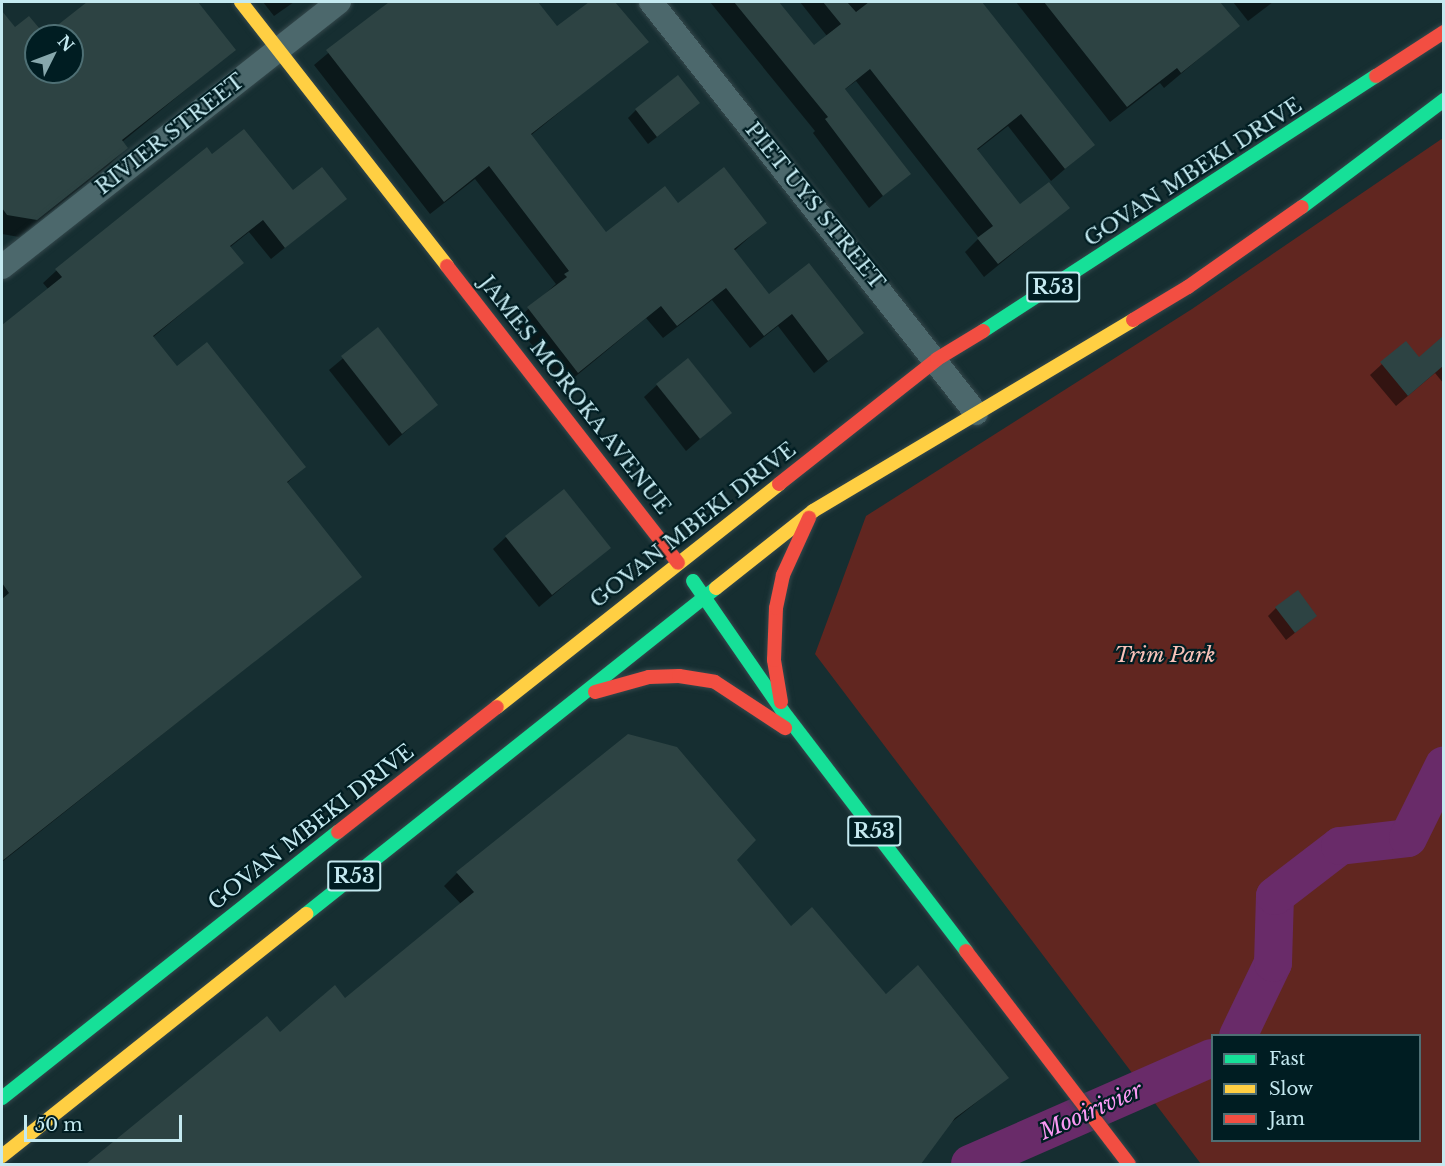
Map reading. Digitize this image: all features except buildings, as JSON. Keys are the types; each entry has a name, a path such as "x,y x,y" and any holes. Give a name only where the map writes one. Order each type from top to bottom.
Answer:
{"main road":[{"name":"JAMES MOROKA AVENUE","path":"241,2 706,596 782,710 1048,1061 1129,1164"},
{"name":"GOVAN MBEKI DRIVE","path":"2,1098 937,359 1070,277 1443,32"},
{"name":"R53","path":"2,1156 813,511 1207,274 1308,203 1443,100"},
{"path":"782,710 774,660 776,608 790,558 813,511"},
{"path":"580,696 649,677 679,676 715,682 740,694 813,748"}],"street":[{"name":"RIVIER STREET","path":"2,267 339,2"},
{"name":"PIET UYS STREET","path":"651,2 937,359 976,413"}],"green space":[{"name":"Trim Park","path":"1443,138 1443,1164 1201,1164 815,654 866,516 1192,309"}],"waterway":[{"name":"Mooirivier","path":"1239,1034 1273,963 1275,896 1340,846 1408,838 1444,765"},
{"name":"Mooirivier","path":"970,1164 1211,1058"}],"traffic: fast":[{"path":"983,331 1376,76"},
{"path":"1302,207 1444,100"},
{"path":"693,581 782,710 966,951"},
{"path":"306,914 716,588"},
{"path":"2,1098 338,832"}],"traffic: slow":[{"path":"241,2 447,266"},
{"path":"716,588 813,511 1133,320"},
{"path":"497,707 779,484"},
{"path":"2,1156 306,914"}],"traffic: jam":[{"path":"1376,76 1444,32"},
{"path":"1133,320 1188,287 1302,207"},
{"path":"447,266 678,563"},
{"path":"779,484 937,359 983,331"},
{"path":"781,702 774,660 776,608 783,575 809,518"},
{"path":"595,692 649,677 679,676 715,682 785,728"},
{"path":"338,832 497,707"},
{"path":"966,951 1129,1164"}]}
